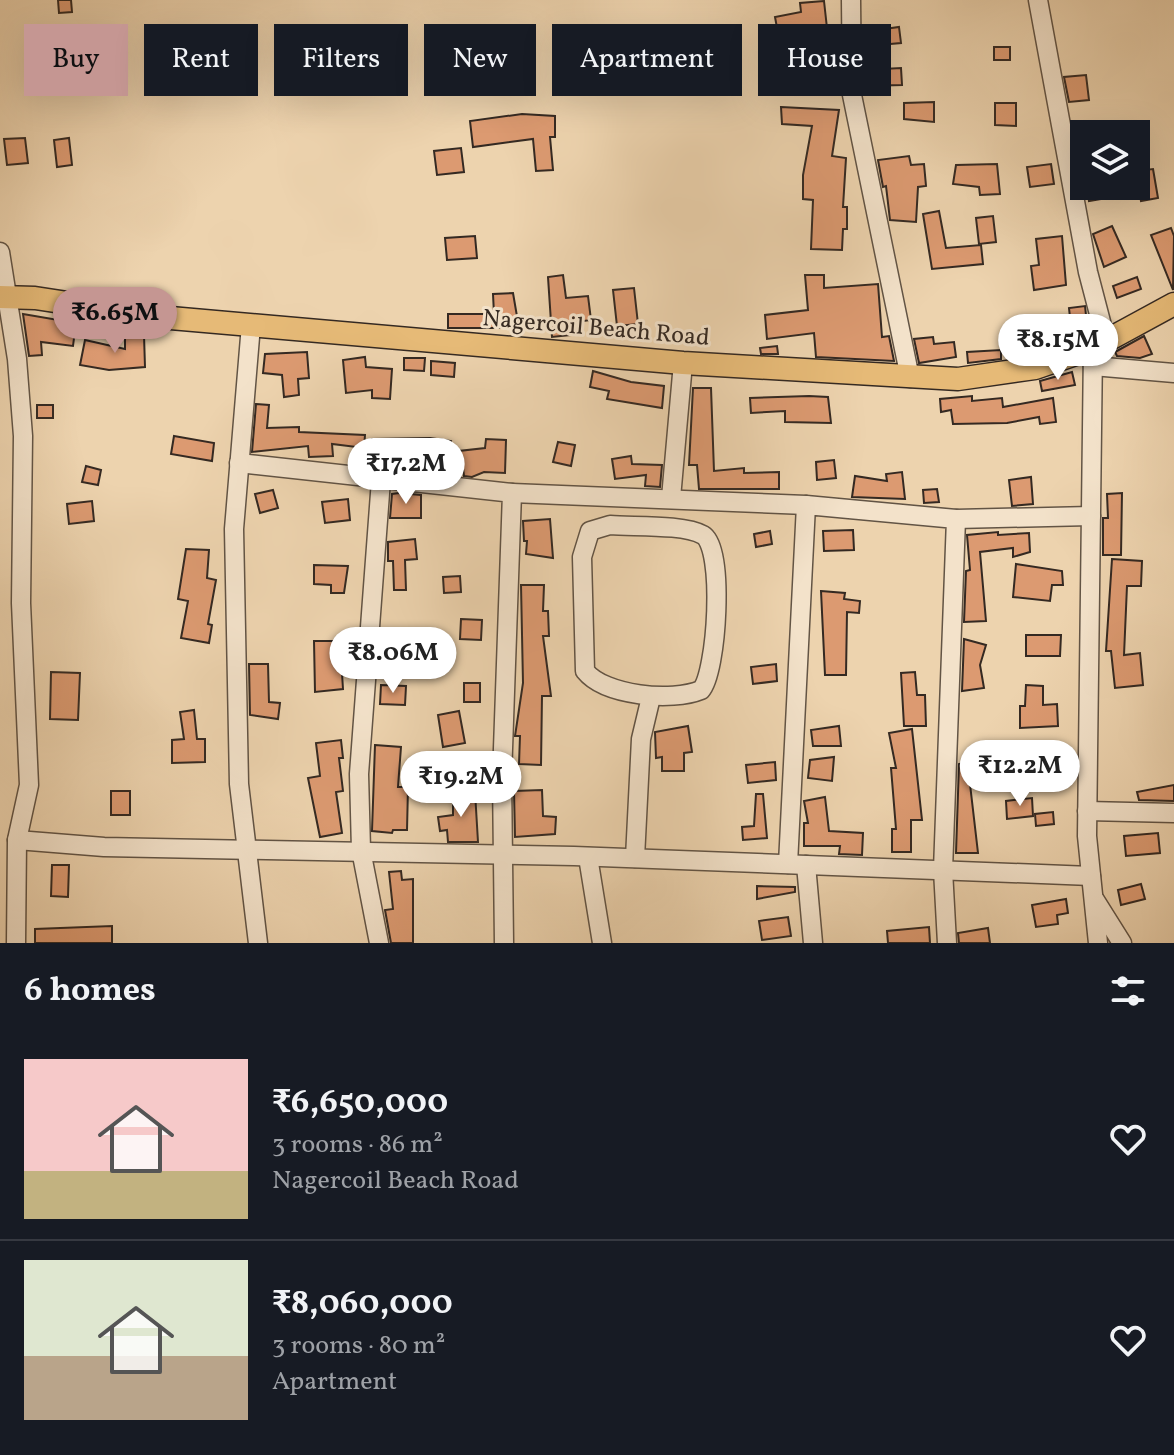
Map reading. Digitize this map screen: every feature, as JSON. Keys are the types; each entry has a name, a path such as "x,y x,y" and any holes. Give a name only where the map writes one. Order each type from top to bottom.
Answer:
{"main road":[{"name":"Nagercoil Beach Road","path":"2,297 251,325 683,363 958,379 1035,368 1097,351 1174,304"}],"street":[{"path":"851,0 852,95 910,378"},
{"path":"1038,0 1088,272 1097,351 1091,516 1087,811 1098,943"},
{"path":"0,252 2,297 17,359 23,436 21,603 29,785 17,840 16,943"},
{"path":"251,325 234,529 239,784 258,943"},
{"path":"1097,351 1174,373"},
{"path":"683,363 681,498 688,530"},
{"path":"239,463 512,493 806,505 956,519 1091,516"},
{"path":"379,943 361,850 359,774 381,480"},
{"path":"504,943 501,854 512,493"},
{"path":"806,505 797,865 813,943"},
{"path":"947,943 943,870 956,519"},
{"path":"598,526 688,530 703,535 712,543 715,555 711,670 701,690 687,696 651,697 605,685 585,671 584,548 590,531 598,526"},
{"path":"635,858 641,739 651,697"},
{"path":"1087,811 1174,813"},
{"path":"17,840 104,847 501,854 1091,876"},
{"path":"588,857 602,943"},
{"path":"1094,898 1122,943"}],"building":[{"path":"58,0 71,0 72,12 59,13"},
{"path":"824,1 827,24 776,24 775,17 801,12 800,3"},
{"path":"899,27 901,43 891,44 891,28"},
{"path":"994,47 1010,47 1010,60 994,60"},
{"path":"901,68 902,85 891,85 891,69"},
{"path":"1086,75 1089,100 1069,102 1064,77"},
{"path":"934,102 934,122 904,119 904,103"},
{"path":"995,103 1016,103 1016,126 995,125"},
{"path":"781,107 839,110 832,156 846,158 843,207 847,207 847,229 843,229 842,250 811,249 813,200 803,199 803,175 812,126 782,124"},
{"path":"522,114 555,116 555,137 550,137 553,170 536,171 533,139 473,147 470,121"},
{"path":"25,138 28,163 7,165 4,139"},
{"path":"69,138 72,165 57,167 54,140"},
{"path":"461,148 464,172 437,175 434,151"},
{"path":"909,156 911,165 924,164 926,186 918,187 916,222 890,220 886,186 883,187 878,160"},
{"path":"997,164 1000,194 980,195 979,187 953,184 956,165"},
{"path":"1051,164 1054,184 1030,187 1027,167"},
{"path":"1150,169 1153,169 1158,198 1150,199"},
{"path":"939,211 946,248 981,245 983,264 932,269 923,214"},
{"path":"993,216 996,242 979,244 976,218"},
{"path":"1112,226 1126,257 1104,267 1093,234"},
{"path":"1171,228 1174,236 1173,290 1151,235"},
{"path":"475,236 477,258 447,260 445,238"},
{"path":"1062,236 1066,285 1034,290 1031,266 1039,265 1036,239"},
{"path":"563,275 566,298 588,296 591,320 569,323 570,335 552,337 548,277"},
{"path":"805,275 824,275 824,288 878,284 882,337 889,336 894,361 816,357 814,333 767,339 765,315 808,310"},
{"path":"1137,277 1141,289 1117,298 1113,286"},
{"path":"634,288 638,324 617,326 613,290"},
{"path":"513,293 519,328 448,328 448,314 494,314 493,294"},
{"path":"1085,306 1088,334 1072,336 1069,308"},
{"path":"23,314 76,323 73,346 41,342 42,355 29,356"},
{"path":"1028,327 1038,348 1019,354 1010,336"},
{"path":"125,335 144,335 145,367 109,370 80,365 85,340 125,349"},
{"path":"1144,336 1152,354 1140,358 1117,356 1115,352"},
{"path":"933,337 934,344 954,342 956,357 919,363 914,339"},
{"path":"777,346 778,354 761,354 760,348"},
{"path":"1001,350 1001,359 968,363 967,352"},
{"path":"307,352 309,378 298,379 299,395 284,397 282,375 263,373 265,354"},
{"path":"365,357 366,367 392,369 390,399 372,398 372,390 346,393 343,360"},
{"path":"404,358 425,358 424,371 404,370"},
{"path":"431,361 455,363 454,377 431,375"},
{"path":"593,371 631,382 664,386 662,408 607,399 609,391 590,387"},
{"path":"1072,372 1075,385 1042,391 1040,381"},
{"path":"693,388 711,388 714,471 744,468 744,473 779,472 779,489 699,489 697,465 689,465"},
{"path":"972,396 972,401 1002,398 1003,407 1053,398 1056,422 1040,424 1039,417 1007,423 953,424 951,410 941,412 940,399"},
{"path":"828,397 831,423 785,422 785,411 751,413 750,398"},
{"path":"256,404 269,405 267,428 299,427 299,432 365,435 364,448 332,444 333,456 309,457 308,446 252,452"},
{"path":"37,405 53,405 53,418 37,418"},
{"path":"174,436 214,443 212,461 171,454"},
{"path":"430,438 451,441 449,452 485,448 486,439 506,440 505,473 484,472 472,477 464,476 463,468 425,463 425,471 370,463 372,439"},
{"path":"558,442 575,445 571,466 553,462"},
{"path":"631,456 632,464 662,465 660,487 645,486 646,475 615,479 612,459"},
{"path":"834,460 836,478 817,480 816,462"},
{"path":"86,466 101,470 98,485 82,482"},
{"path":"902,472 905,499 852,497 855,476 887,481 886,474"},
{"path":"1031,477 1033,504 1012,506 1009,480"},
{"path":"937,489 939,502 924,503 923,490"},
{"path":"273,490 278,508 260,513 255,494"},
{"path":"1122,493 1121,555 1103,555 1103,518 1108,518 1107,494"},
{"path":"392,494 421,495 421,518 390,518"},
{"path":"348,499 350,520 325,523 322,502"},
{"path":"92,501 94,521 69,524 67,504"},
{"path":"550,519 553,558 526,554 523,521"},
{"path":"853,530 854,550 824,551 823,531"},
{"path":"770,531 772,544 756,547 754,534"},
{"path":"998,532 998,535 1029,533 1030,552 1013,557 1013,548 980,552 986,621 964,622 966,571 970,570 967,535"},
{"path":"415,539 417,559 405,560 406,590 394,590 393,561 388,561 388,542"},
{"path":"186,549 209,550 207,578 216,580 208,624 212,625 209,643 181,638 188,601 178,599"},
{"path":"1112,559 1142,561 1141,586 1127,586 1124,655 1140,653 1143,685 1115,688 1111,651 1106,651"},
{"path":"1016,564 1062,571 1063,585 1052,585 1050,601 1013,597"},
{"path":"314,565 348,566 344,593 331,593 331,585 314,584"},
{"path":"460,576 461,592 444,593 443,577"},
{"path":"521,585 544,585 543,611 548,611 549,636 543,636 551,696 542,696 541,765 519,764 520,736 515,736 523,683"},
{"path":"821,591 845,593 844,599 860,601 859,613 847,612 846,675 825,675"},
{"path":"461,619 482,620 481,640 460,639"},
{"path":"1026,635 1061,635 1060,656 1026,656"},
{"path":"964,639 986,645 980,665 984,688 962,691"},
{"path":"314,641 340,641 343,689 315,692"},
{"path":"249,664 268,664 269,702 280,703 278,719 250,715"},
{"path":"776,664 777,681 753,684 751,667"},
{"path":"51,672 80,673 78,720 50,719"},
{"path":"915,672 917,695 925,695 926,726 904,726 901,673"},
{"path":"464,683 480,683 480,702 464,702"},
{"path":"381,685 406,686 405,705 380,704"},
{"path":"1026,685 1043,686 1043,705 1057,704 1058,726 1020,728 1020,706 1025,706"},
{"path":"194,710 197,739 205,739 205,762 172,763 172,740 184,739 180,712"},
{"path":"459,711 465,743 443,747 438,715"},
{"path":"688,726 692,752 684,753 684,771 662,771 662,757 656,758 655,732"},
{"path":"839,726 841,746 813,746 811,730"},
{"path":"912,729 922,820 911,820 911,852 892,852 892,829 896,829 891,768 896,768 889,733"},
{"path":"341,740 343,758 339,758 343,791 336,792 342,833 320,837 308,778 320,776 316,743"},
{"path":"375,745 401,747 398,787 408,787 407,830 393,830 392,833 372,831"},
{"path":"834,757 832,781 808,778 810,760"},
{"path":"974,761 978,783 970,784 978,853 956,853 959,764"},
{"path":"775,762 776,780 748,783 746,765"},
{"path":"1174,785 1174,801 1139,800 1137,792"},
{"path":"542,790 543,816 556,817 555,834 515,837 514,791"},
{"path":"111,791 130,791 130,815 111,815"},
{"path":"453,791 475,792 478,842 448,842 447,830 440,831 438,817 453,815"},
{"path":"756,794 763,794 767,838 743,840 742,827 754,826"},
{"path":"825,797 829,831 863,833 862,855 839,854 840,846 804,846 804,823 808,823 804,801"},
{"path":"1032,798 1033,816 1007,819 1006,801"},
{"path":"1053,812 1054,824 1036,826 1035,814"},
{"path":"1158,833 1160,853 1126,856 1124,836"},
{"path":"52,865 69,865 68,897 51,896"},
{"path":"401,871 402,880 413,879 413,943 391,943 385,910 393,909 389,872"},
{"path":"1141,884 1145,899 1121,905 1118,890"},
{"path":"757,886 795,887 795,892 757,899"},
{"path":"1066,899 1068,913 1057,915 1058,924 1036,927 1032,905"},
{"path":"788,917 791,936 762,940 759,921"},
{"path":"112,926 112,943 35,943 35,929"},
{"path":"929,927 930,943 888,943 887,931"},
{"path":"988,928 990,943 959,943 958,933"}]}
